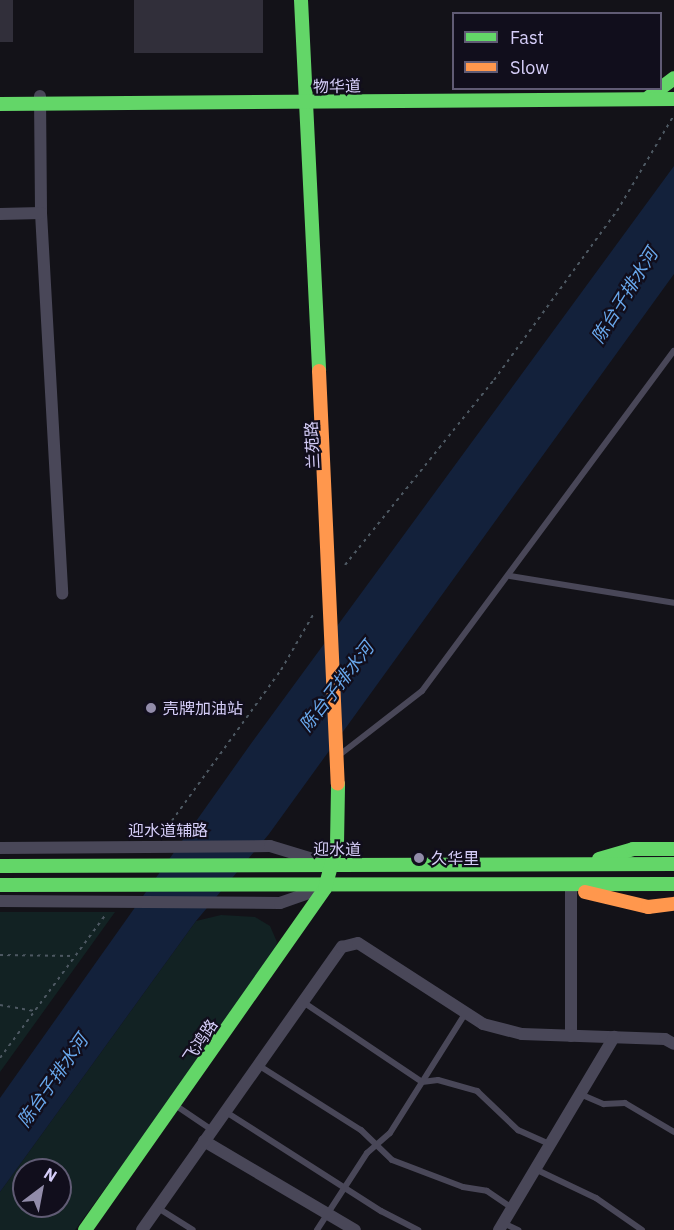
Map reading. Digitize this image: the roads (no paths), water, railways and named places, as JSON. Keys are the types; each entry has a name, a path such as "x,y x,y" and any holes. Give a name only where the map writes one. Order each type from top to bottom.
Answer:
{"street":[{"name":"兰苑路","path":"301,0 309,97"},
{"name":"兰苑路","path":"307,0 309,97 341,748 339,866 331,887"},
{"path":"662,86 674,68"},
{"path":"662,88 674,78"},
{"name":"物华道","path":"0,95 40,99 309,97 659,90 674,99"},
{"name":"物华道","path":"0,104 40,99"},
{"path":"40,99 41,213 62,593"},
{"path":"0,214 41,213"},
{"path":"650,849 674,840"},
{"name":"迎水道辅路","path":"0,848 266,846 301,852 339,866"},
{"path":"566,868 633,849 674,849"},
{"name":"迎水道","path":"0,866 259,864 566,868 674,864"},
{"path":"0,885 331,887 674,884"},
{"path":"567,886 674,912"},
{"path":"567,886 571,1036"},
{"path":"0,901 280,903 331,887"},
{"name":"飞鸿路","path":"98,1230 331,887"},
{"path":"648,907 674,904"},
{"path":"142,1230 342,947 358,943 483,1024 522,1034 666,1039 674,1044"},
{"path":"501,1226 614,1037"},
{"name":"飞鸿路","path":"85,1230 180,1109"},
{"path":"204,1141 355,1230"}],"lane":[{"path":"341,748 422,691 510,576 674,351"},
{"path":"510,576 674,603"},
{"path":"303,1002 422,1082 438,1080 477,1091 518,1130 549,1144"},
{"path":"317,1230 376,1144 390,1133 465,1014"},
{"path":"258,1065 411,1170 487,1191 512,1207"},
{"path":"580,1093 604,1104 626,1103 674,1132"},
{"path":"180,1109 212,1130"},
{"path":"225,1112 345,1190 418,1230"},
{"path":"535,1169 596,1198 642,1230"},
{"path":"158,1208 193,1230"},
{"path":"501,1226 518,1230"}],"water":[{"name":"陈台子排水河","path":"674,166 674,274 269,834 196,921 25,1158 12,1158 12,1175 0,1192 0,1098 250,745"}],"place":[{"name":"壳牌加油站","path":"151,708"},
{"name":"久华里","path":"419,858"}]}
